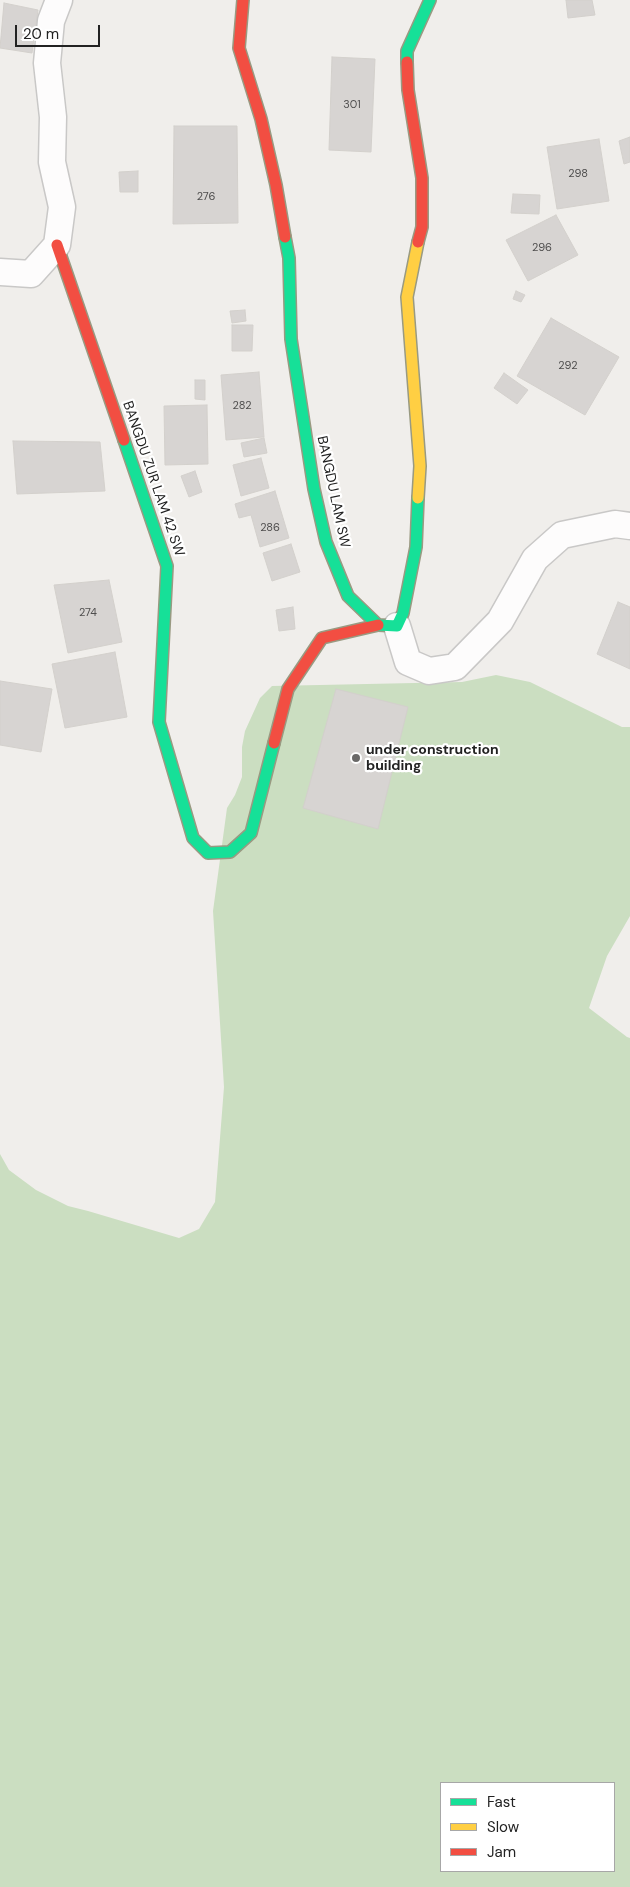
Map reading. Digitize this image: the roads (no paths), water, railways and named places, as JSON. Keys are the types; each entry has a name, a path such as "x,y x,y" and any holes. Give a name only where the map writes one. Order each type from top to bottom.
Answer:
{"street":[{"path":"0,272 31,274 57,245 62,207 52,162 53,117 47,64 51,21 59,0"},
{"name":"BANGDU LAM SW","path":"243,0 239,48 261,119 276,184 289,258 291,339 326,542 348,596 387,626"},
{"path":"430,0 407,51 408,90 422,178 422,227 412,266 407,297 420,466 416,547 403,613 387,626 408,662 429,671 455,667 500,621 535,559 562,535 615,524 630,526"},
{"name":"BANGDU ZUR LAM 42 SW","path":"57,245 167,566 159,722 193,838 208,853 230,852 252,833 288,689 322,638 387,626"}],"place":[{"name":"under construction building","path":"356,758"}]}
